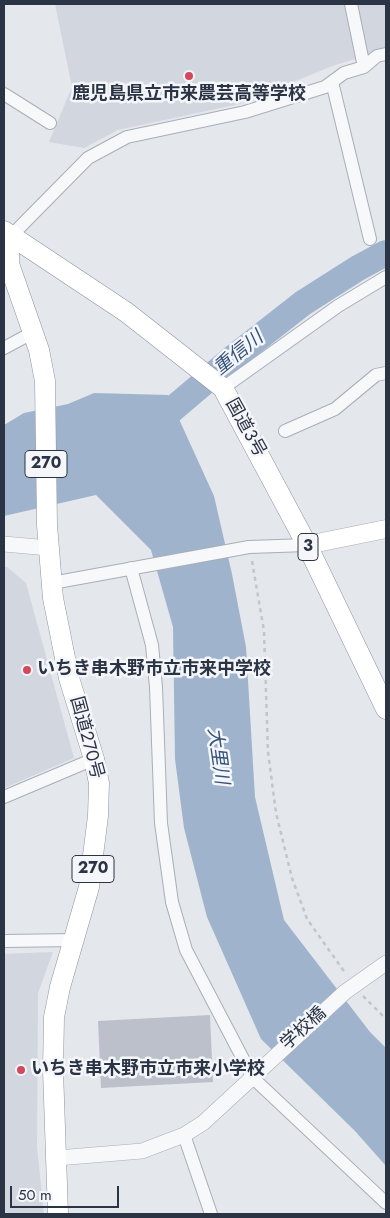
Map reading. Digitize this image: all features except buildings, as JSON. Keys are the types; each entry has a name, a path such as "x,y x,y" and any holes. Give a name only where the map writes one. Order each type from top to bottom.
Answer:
{"highway":[{"name":"国道270号","path":"8,233 10,291 32,333 43,366 46,404 47,525 52,582 62,650 94,759 99,783 95,853 89,887 60,987 54,1017 53,1070 58,1214"},
{"name":"国道3号","path":"8,233 126,312 223,388 307,544 386,710"}],"main road":[{"path":"307,544 386,529"}],"street":[{"path":"351,4 364,67"},
{"path":"8,233 88,158 127,137 245,112 325,87 344,73 364,67 377,56 386,54"},
{"path":"332,82 370,239"},
{"path":"4,94 50,122"},
{"path":"223,388 338,306 386,277"},
{"path":"4,348 32,333"},
{"path":"284,431 335,409 376,375 386,374"},
{"path":"4,544 49,548"},
{"path":"52,582 245,548 307,544"},
{"path":"134,567 152,645 156,687 160,822 172,902 186,950 258,1072 386,1203"},
{"path":"4,797 94,759"},
{"path":"4,941 75,940"},
{"name":"学校橋","path":"57,1158 142,1151 184,1135 203,1123 350,989 386,963"},
{"path":"184,1135 211,1214"}],"path":[{"path":"245,548 264,631 268,752 276,813 292,878 307,919 350,989 386,1019"}],"shaded area":[{"name":"鹿児島県立市来農芸高等学校","path":"55,4 386,4 386,50 335,65 239,104 118,130 84,148 49,142 72,87"},
{"name":"いちき串木野市立市来中学校","path":"4,567 7,567 26,583 74,758 4,788"},
{"name":"いちき串木野市立市来小学校","path":"53,952 38,993 37,1148 44,1214 4,1214 4,954"}],"water":[{"name":"大里川","path":"94,393 168,395 214,496 246,647 255,797 284,920 370,1032 386,1048 386,1166 355,1131 261,1039 207,917 184,828 175,759 173,627 151,550 96,495 4,516 4,425 24,413 68,404"}],"waterway":[{"name":"重信川","path":"147,431 234,357 303,303 358,268 386,253"}],"place":[{"name":"鹿児島県立市来農芸高等学校","path":"189,76"},
{"name":"いちき串木野市立市来中学校","path":"27,670"},
{"name":"いちき串木野市立市来小学校","path":"21,1070"}]}
